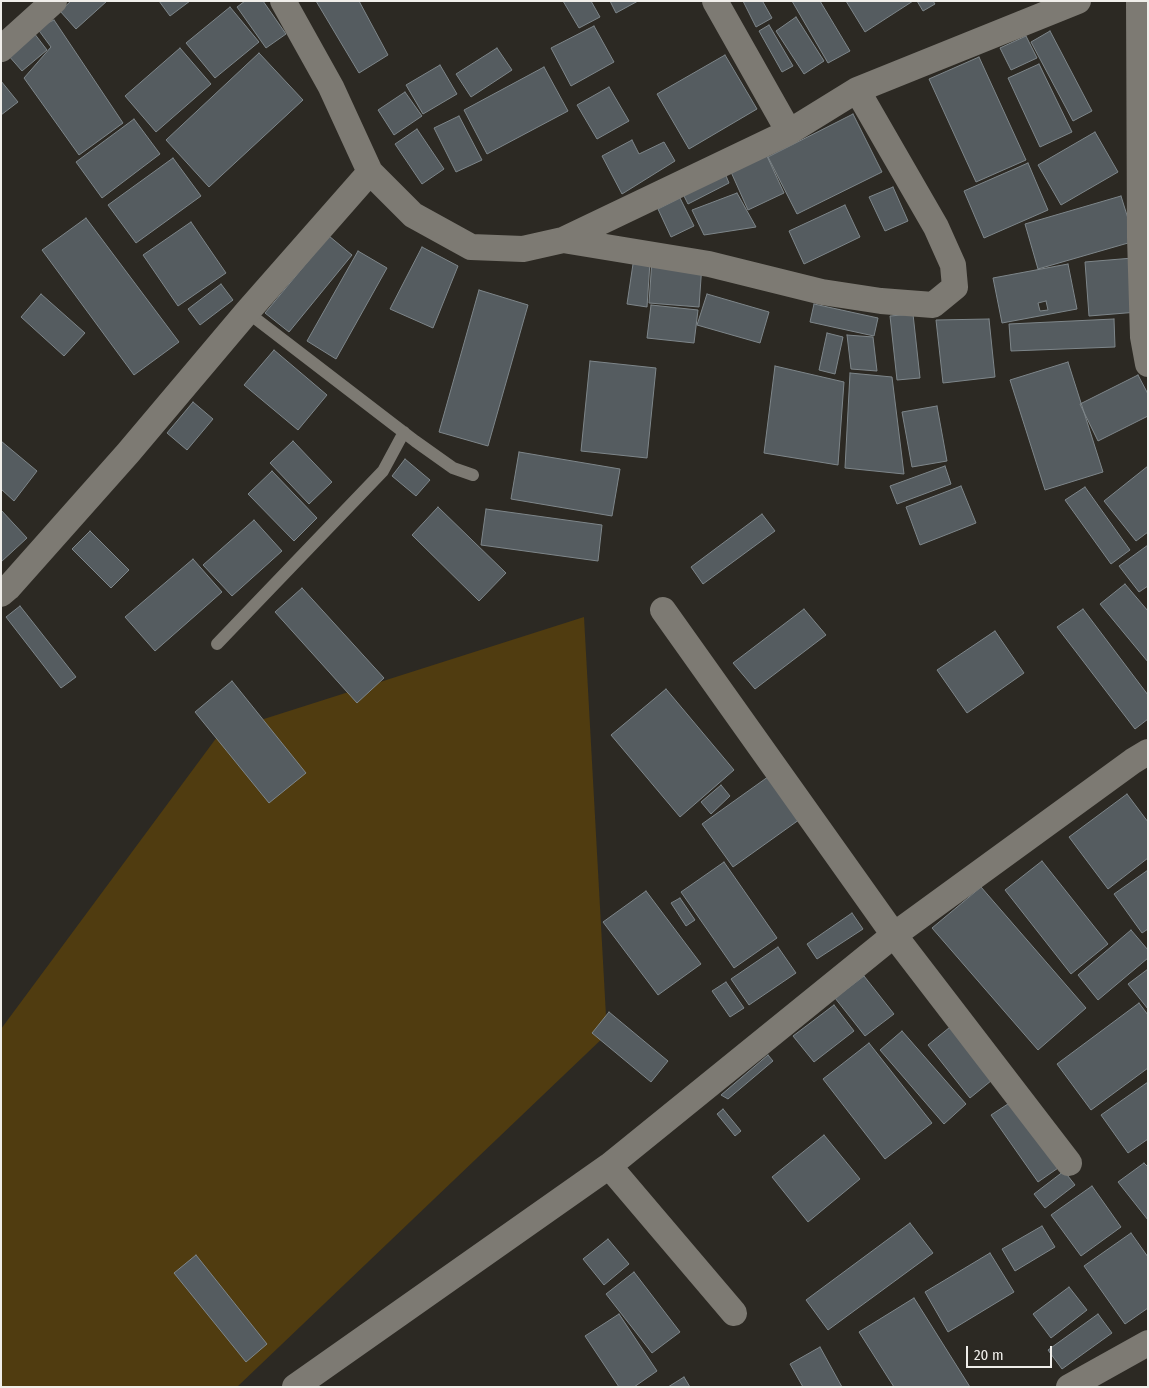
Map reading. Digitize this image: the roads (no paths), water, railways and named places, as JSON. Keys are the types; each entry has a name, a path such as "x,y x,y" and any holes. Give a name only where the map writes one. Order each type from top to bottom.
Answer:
{"street":[{"path":"1,49 54,1"},
{"path":"283,1 331,87 370,172 413,216 471,247 523,249 563,240 788,132 856,90 1078,1"},
{"path":"715,1 788,132"},
{"path":"1139,1 1140,237 1143,338 1148,364"},
{"path":"563,240 709,264 822,292 881,301 933,305 955,287 953,265 936,227 856,90"},
{"path":"1,594 128,453 247,312 370,172"},
{"path":"663,610 894,935 1069,1163"},
{"path":"295,1387 609,1166 894,935 1148,752"},
{"path":"609,1166 734,1313"},
{"path":"1069,1387 1148,1343"}],"lane":[{"path":"247,312 453,468 473,475"},
{"path":"218,644 383,471 404,432"}]}
